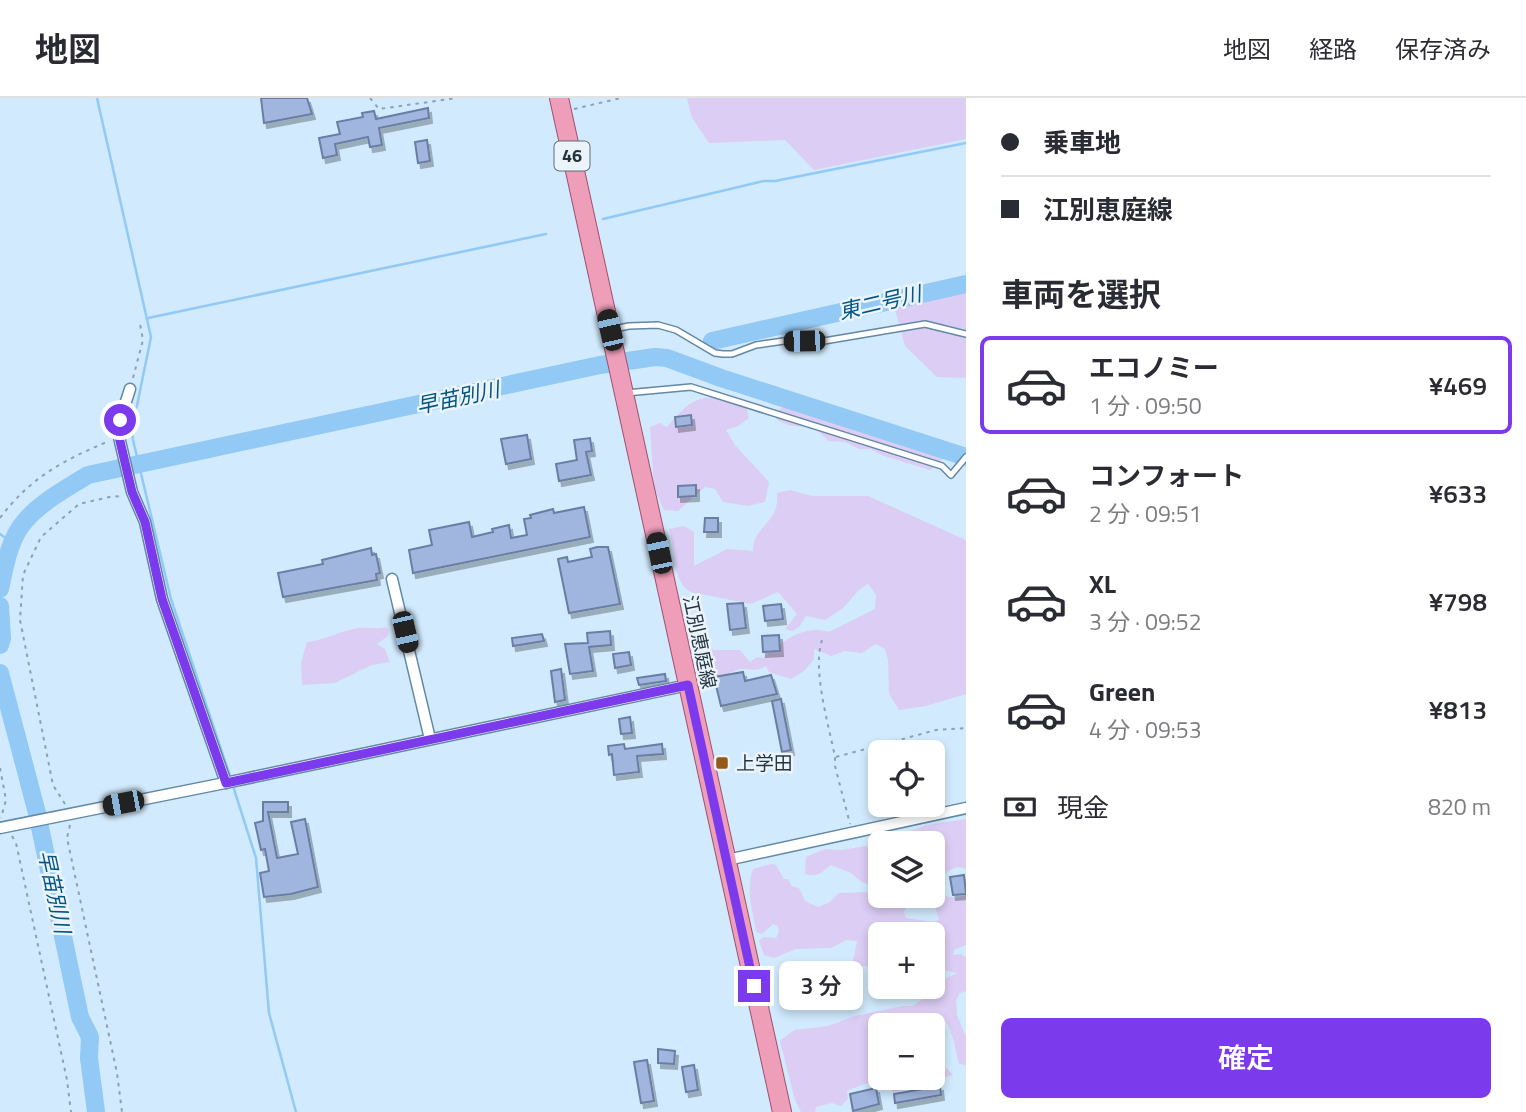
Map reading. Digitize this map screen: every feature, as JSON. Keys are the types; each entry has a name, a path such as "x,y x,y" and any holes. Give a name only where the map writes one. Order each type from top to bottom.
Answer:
{"main road":[{"name":"江別恵庭線","path":"561,105 782,1112"}],"street":[{"path":"130,389 120,420 120,439 134,495 145,522 162,599 230,782"},
{"path":"392,579 429,739"},
{"path":"4,826 230,782 688,685"},
{"path":"727,860 966,808"}],"lane":[{"path":"611,334 629,326 657,325 676,330 715,353 723,354 732,354 756,345 784,341 824,341 925,324 966,334"},
{"path":"623,389 691,387 942,466 951,475 966,457"}],"path":[{"path":"370,98 379,109 457,98"},
{"path":"561,105 621,98"},
{"path":"130,389 143,340 140,324"},
{"path":"0,518 18,494 55,466 120,439"},
{"path":"122,1112 117,1073 67,838 68,814 53,785 20,620 23,575 41,537 79,505 114,496 134,495"},
{"path":"822,640 818,652 824,703 835,766 852,832"},
{"path":"835,757 936,730 966,727"},
{"path":"0,768 6,800 4,826 16,844 67,1080 71,1112"}],"shaded area":[{"path":"687,98 966,98 966,139 814,170 785,140 709,143 692,118"},
{"path":"966,286 966,378 937,377 905,346 894,306"},
{"path":"730,396 745,401 749,418 726,430 735,445 769,482 765,502 748,506 723,502 715,489 705,487 678,511 664,510 654,488 650,427 660,423 667,427 681,411 700,399"},
{"path":"800,399 947,448 951,453 930,470 881,455 871,449 859,449 845,442 829,441 812,426 793,426 776,419 776,411"},
{"path":"790,490 812,496 868,496 966,540 966,694 926,706 899,710 889,694 885,649 876,644 862,653 845,651 831,656 814,649 814,659 804,671 791,679 769,672 766,666 757,670 738,670 723,676 705,675 702,658 706,647 714,650 740,650 750,662 757,657 763,658 802,632 829,632 875,609 876,595 868,584 843,608 825,620 806,616 799,627 792,631 785,629 797,614 778,592 751,604 691,592 680,581 669,529 684,526 694,532 694,566 727,549 753,551 757,535 775,511 777,493"},
{"path":"386,627 389,630 388,636 377,644 385,649 390,662 372,665 335,683 302,685 301,663 307,642 358,628"},
{"path":"966,819 966,869 956,867 945,874 945,831 911,831 927,825"},
{"path":"868,846 868,884 851,873 831,865 816,875 805,874 806,857 825,849"},
{"path":"776,865 784,879 799,888 805,901 818,907 830,902 839,893 865,892 868,893 868,908 906,908 906,918 934,922 868,922 868,966 855,966 853,961 857,941 846,940 831,948 796,949 774,958 764,955 759,941 763,937 776,938 778,926 773,924 762,934 756,932 750,900 753,869"},
{"path":"966,895 966,945 954,950 953,955 961,954 966,957 966,991 960,993 956,1000 957,1015 966,1037 966,1065 959,1064 951,1032 945,1021 945,1013 869,1013 912,1006 923,999 945,999 945,979 958,973 945,970 945,922 934,922 939,920 935,908 945,908 945,896 956,898"},
{"path":"868,1013 868,1084 847,1091 848,1099 841,1106 832,1103 816,1107 815,1112 801,1112 795,1100 780,1041 794,1030 828,1026"},
{"path":"945,1066 953,1075 945,1077"}],"building":[{"path":"261,98 307,98 312,114 264,123"},
{"path":"428,108 429,118 379,128 382,145 370,147 368,137 335,144 337,155 323,158 319,138 340,134 337,122 363,117 362,113 374,111 376,119"},
{"path":"427,140 430,161 418,163 415,142"},
{"path":"691,415 692,425 676,427 675,417"},
{"path":"527,435 531,459 506,464 501,439"},
{"path":"590,438 592,451 586,452 591,475 559,481 556,464 577,460 574,440"},
{"path":"696,485 696,496 678,497 678,486"},
{"path":"584,507 590,537 413,573 409,550 432,545 429,530 469,522 472,537 509,525 511,538 527,535 524,519 531,518 530,515 553,509 554,513"},
{"path":"705,518 718,518 718,532 704,532"},
{"path":"608,547 620,604 569,613 558,559 567,557 568,562 592,557 590,549"},
{"path":"371,548 372,555 376,554 380,573 376,574 377,580 283,597 278,573 323,564 322,560"},
{"path":"743,603 746,628 730,630 727,604"},
{"path":"781,604 783,619 765,621 763,606"},
{"path":"610,631 611,645 589,647 593,671 570,674 565,644 588,643 587,633"},
{"path":"542,634 544,641 513,646 512,638"},
{"path":"779,635 780,651 763,652 762,636"},
{"path":"629,652 631,665 615,668 613,654"},
{"path":"561,669 565,700 555,702 551,671"},
{"path":"743,672 745,681 771,675 777,694 721,706 714,677"},
{"path":"665,674 666,681 639,685 637,678"},
{"path":"781,699 791,750 782,752 772,701"},
{"path":"630,717 632,733 621,734 619,719"},
{"path":"624,744 625,749 662,744 663,754 637,756 639,772 614,775 612,754 609,755 608,746"},
{"path":"263,802 288,802 288,812 268,812 277,858 298,854 291,822 305,819 318,887 264,897 260,873 269,871 265,849 261,850 255,823 263,821"},
{"path":"964,875 966,894 953,895 950,877"},
{"path":"855,968 859,989 824,995 821,974"},
{"path":"658,1049 675,1051 674,1064 658,1063"},
{"path":"647,1060 654,1101 641,1103 634,1062"},
{"path":"694,1065 698,1090 686,1092 682,1067"},
{"path":"876,1090 879,1104 853,1111 850,1094"},
{"path":"940,1090 941,1095 895,1103 894,1094"}],"waterway":[{"path":"97,98 151,337 132,430 133,440 171,599 231,779"},
{"path":"603,219 764,181 966,143"},
{"path":"148,318 546,234"},
{"name":"東二号川","path":"712,341 966,284"},
{"name":"早苗別川","path":"0,589 11,544 25,521 46,502 88,475 600,365 655,357 667,358 966,457"},
{"path":"0,534 12,543"},
{"name":"早苗別川","path":"0,606 0,645"},
{"name":"早苗別川","path":"0,673 37,813 80,1017 90,1037 89,1058 96,1112"},
{"path":"233,786 256,858 269,1013 296,1112"}],"place":[{"name":"上学田","path":"722,763"}],"route":[{"path":"120,420 119,437 132,492 145,522 162,599 226,783 688,685 754,986"}]}
